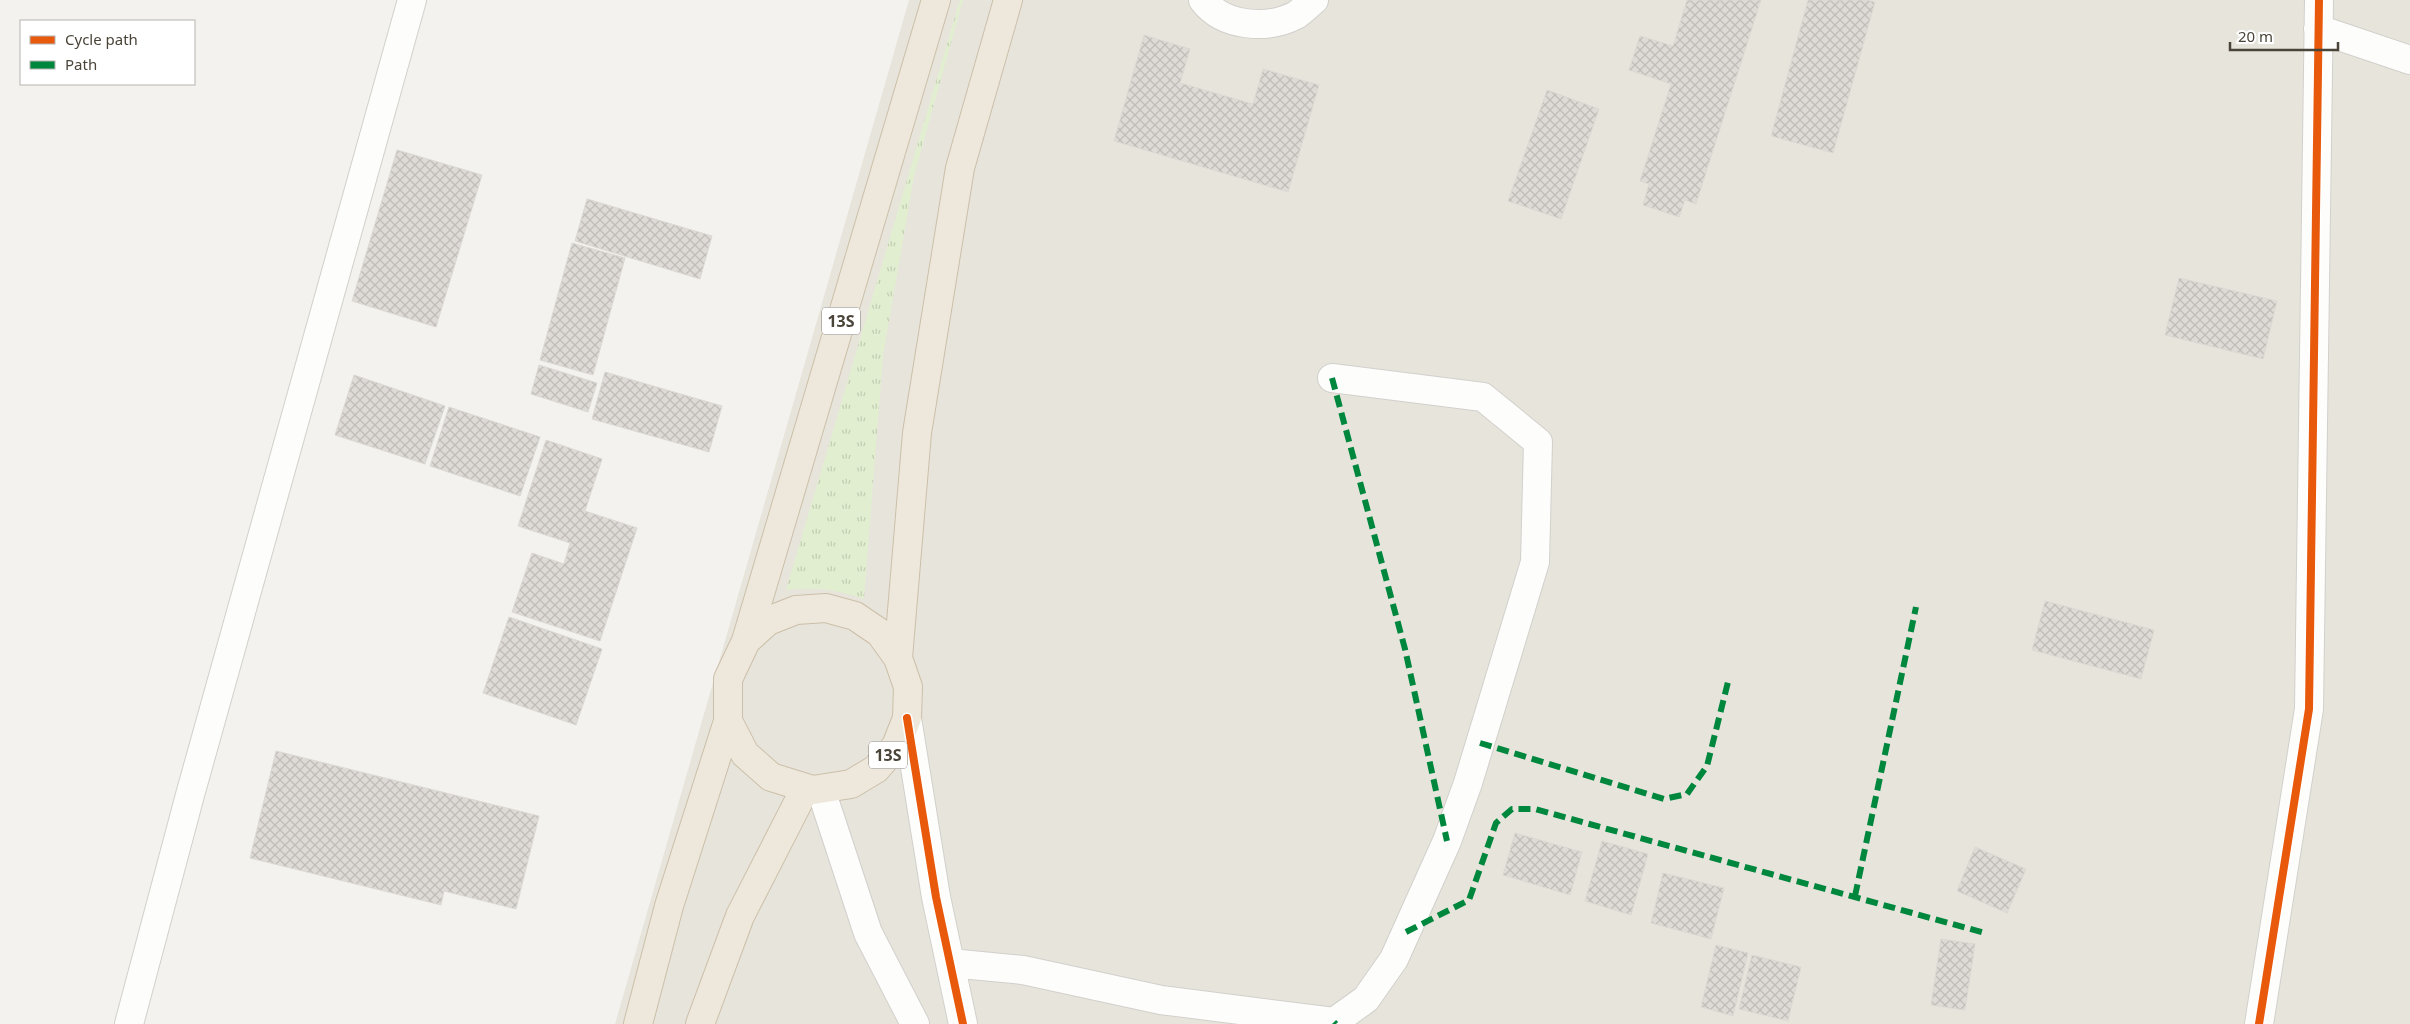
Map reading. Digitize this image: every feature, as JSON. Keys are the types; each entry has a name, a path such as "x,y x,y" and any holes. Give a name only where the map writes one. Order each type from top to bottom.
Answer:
{"highway":[{"name":"13S","path":"638,1024 669,906 728,722 728,679 746,641 936,0"},
{"name":"13S","path":"898,658 917,433 960,168 1008,0"},
{"name":"13S","path":"728,722 744,754 771,777 813,790 851,784 876,769 896,746 907,718 908,687 898,658 880,633 855,616 826,608 796,610 768,621 746,641"},
{"path":"700,1024 740,916 813,790"}],"street":[{"path":"129,1024 195,776 412,0"},
{"path":"1202,0 1226,18 1249,25 1274,23 1296,15 1314,0"},
{"path":"2260,1024 2309,709 2319,0"},
{"path":"2318,29 2410,60"},
{"path":"950,962 1023,970 1162,1000 1334,1022 1366,999 1394,959 1447,841 1468,783 1535,562 1538,442 1483,397 1332,378"},
{"path":"907,718 936,896 963,1024"},
{"path":"813,790 868,932 915,1024"}],"shaded area":[{"path":"909,0 2410,0 2410,1024 615,1024"}],"green space":[{"path":"960,0 963,0 914,176 883,356 864,599 825,590 786,590"}],"building":[{"path":"1687,0 1761,0 1696,204 1685,200 1679,217 1643,205 1649,184 1640,181 1671,84 1629,70 1640,36 1673,46"},
{"path":"1808,0 1866,0 1875,2 1833,153 1771,136"},
{"path":"1144,35 1190,49 1180,83 1253,104 1263,69 1319,85 1288,192 1114,141"},
{"path":"1547,90 1599,109 1561,219 1508,201"},
{"path":"397,150 482,175 436,327 352,301"},
{"path":"587,199 712,236 700,279 575,241"},
{"path":"572,243 625,258 593,375 540,360"},
{"path":"2179,278 2277,301 2263,359 2165,335"},
{"path":"539,365 597,383 588,412 531,394"},
{"path":"605,372 722,406 709,452 592,419"},
{"path":"354,375 445,406 425,464 335,435"},
{"path":"449,407 540,437 520,496 430,466"},
{"path":"546,440 602,459 585,511 637,528 600,641 512,612 532,553 564,564 570,543 518,526"},
{"path":"2045,601 2154,630 2141,679 2032,650"},
{"path":"509,617 602,649 576,725 483,693"},
{"path":"276,751 539,816 516,909 444,891 441,905 250,858"},
{"path":"1515,833 1582,852 1570,895 1503,875"},
{"path":"1602,841 1648,854 1631,915 1585,901"},
{"path":"1975,847 2026,869 2007,913 1957,891"},
{"path":"1663,873 1724,888 1711,939 1651,923"},
{"path":"1941,939 1975,944 1965,1010 1931,1005"},
{"path":"1716,945 1748,953 1733,1016 1701,1007"},
{"path":"1752,955 1801,967 1788,1021 1739,1009"}],"marked path":[{"path":"1332,378 1405,649 1447,841"},
{"path":"1855,896 1916,607"},
{"path":"1480,743 1664,799 1687,794 1707,766 1728,682"},
{"path":"1406,932 1469,900 1496,823 1512,809 1535,809 1985,933"}],"cycle path":[{"path":"2259,1024 2309,709 2319,0"},
{"path":"907,718 936,897 963,1024"}]}
